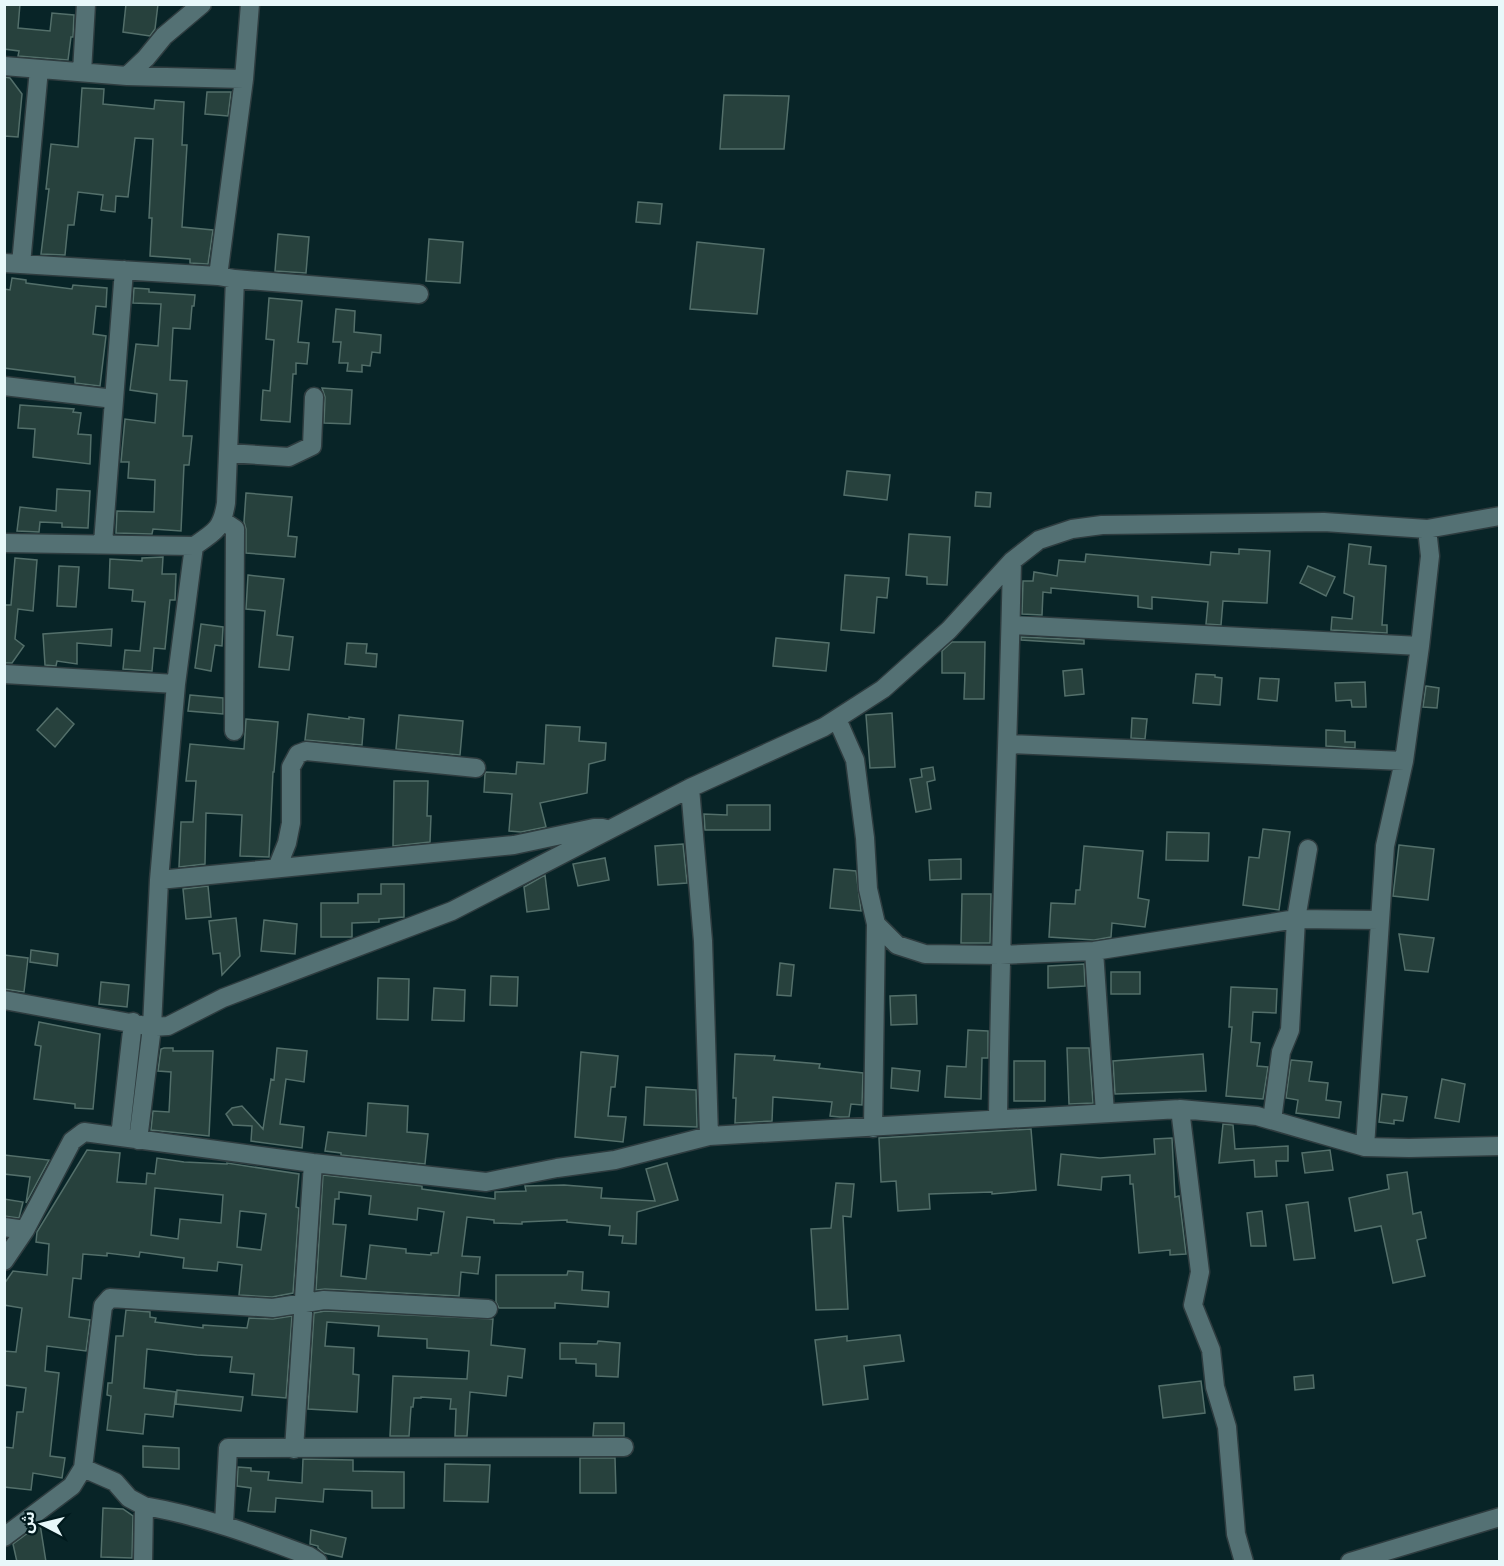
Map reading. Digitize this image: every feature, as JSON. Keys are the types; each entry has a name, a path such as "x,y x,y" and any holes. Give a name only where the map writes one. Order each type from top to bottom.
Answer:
{"street":[{"path":"82,72 86,4"},
{"path":"127,75 147,58 164,36 202,4"},
{"path":"4,543 194,546 211,534 223,521 228,453 227,278 250,4"},
{"path":"4,66 127,75 244,79"},
{"path":"39,69 13,264 124,270 419,294"},
{"path":"103,543 124,270"},
{"path":"4,386 114,399"},
{"path":"228,453 289,457 312,446 314,397"},
{"path":"4,1000 152,1027 168,1026 223,998 452,911 690,788 837,719 883,689 950,630 1012,561 1039,540 1072,529 1102,525 1324,522 1427,529 1500,516"},
{"path":"223,521 235,529 234,731"},
{"path":"1365,1147 1385,846 1404,761 1420,646 1430,556 1427,529"},
{"path":"138,1140 152,1027 159,880 176,684 194,546"},
{"path":"998,1119 1000,955 1012,561"},
{"path":"1011,625 1420,646"},
{"path":"4,674 176,684"},
{"path":"837,719 855,760 865,838 868,889 876,924 873,1128"},
{"path":"1008,744 1404,761"},
{"path":"277,868 287,843 291,823 291,767 298,754 306,751 476,768"},
{"path":"690,788 703,941 709,1136"},
{"path":"159,880 514,845 594,828 613,828"},
{"path":"1272,1120 1281,1052 1290,1030 1296,919 1308,849"},
{"path":"876,924 897,945 925,954 1000,955 1094,951 1296,919 1379,920"},
{"path":"1094,951 1105,1113"},
{"path":"120,1137 133,1022"},
{"path":"1180,1109 1200,1272 1193,1305 1211,1350 1215,1387 1227,1427 1236,1534 1244,1562"},
{"path":"4,1261 25,1230 72,1141 84,1132 313,1163 486,1182 557,1168 615,1160 709,1136 1180,1109 1257,1116 1365,1147 1408,1149 1500,1146"},
{"path":"294,1449 313,1163"},
{"path":"4,1227 25,1230"},
{"path":"4,1537 72,1486 83,1468 103,1306 110,1298 273,1308 324,1300 488,1309"},
{"path":"224,1524 228,1448 624,1447"},
{"path":"83,1468 115,1482 129,1498 144,1506 224,1524 309,1556 318,1562"},
{"path":"143,1562 144,1506"},
{"path":"1350,1562 1500,1517"}],"building":[{"path":"4,4 20,4 18,28 50,31 52,13 74,15 73,37 71,37 68,60 18,56 19,51 4,49"},
{"path":"126,4 158,4 155,29 150,36 123,32"},
{"path":"4,77 10,78 22,94 18,137 4,136"},
{"path":"82,88 104,89 103,104 154,109 155,100 184,102 182,145 187,145 182,227 213,230 208,264 190,263 190,259 150,256 152,218 149,218 153,139 135,138 128,197 116,196 115,212 101,210 103,195 78,192 74,225 68,225 65,255 41,254 49,189 46,189 51,144 78,147"},
{"path":"207,92 231,92 228,116 205,114"},
{"path":"724,95 789,96 784,149 720,149"},
{"path":"638,202 662,204 660,224 636,222"},
{"path":"278,234 309,237 306,273 275,271"},
{"path":"429,239 463,242 460,283 426,281"},
{"path":"697,242 764,249 757,314 690,309"},
{"path":"12,278 26,280 26,283 72,289 73,285 107,288 106,307 96,306 93,334 106,336 100,386 75,383 75,377 4,368 4,289 10,290"},
{"path":"134,288 149,289 149,292 195,295 190,329 173,328 170,380 187,381 183,436 192,436 189,465 184,465 181,531 153,529 152,534 116,533 117,511 154,512 155,480 128,478 129,462 121,462 125,419 155,423 157,394 130,390 136,344 158,346 161,304 133,303"},
{"path":"269,298 302,301 298,342 309,343 307,364 296,363 296,374 293,374 290,422 261,420 263,390 270,391 274,340 266,339"},
{"path":"336,309 355,311 354,332 381,335 380,353 372,352 370,366 362,365 362,372 347,371 348,363 339,363 341,342 333,342"},
{"path":"322,388 352,390 350,424 324,423 325,397"},
{"path":"20,405 74,409 73,412 81,413 78,434 91,435 90,464 33,457 35,429 18,428"},
{"path":"847,471 890,475 887,500 844,495"},
{"path":"57,489 90,491 88,528 62,527 62,523 40,522 39,532 17,531 20,507 56,511"},
{"path":"976,492 991,493 990,507 975,506"},
{"path":"246,493 292,497 288,536 297,537 295,557 246,553 244,522"},
{"path":"909,534 950,537 947,585 927,584 927,577 906,575"},
{"path":"1349,544 1371,547 1369,564 1386,566 1382,625 1387,625 1387,633 1331,630 1332,617 1352,619 1354,597 1344,593"},
{"path":"1239,549 1270,551 1267,603 1223,601 1221,625 1206,624 1208,602 1152,597 1152,609 1138,607 1138,596 1051,588 1051,593 1043,592 1042,615 1022,614 1023,581 1033,581 1034,572 1057,576 1059,560 1085,562 1086,554 1210,565 1211,552 1239,554"},
{"path":"163,557 162,574 176,574 175,600 170,600 165,649 154,648 152,671 123,669 125,650 140,651 145,602 132,601 133,590 109,588 110,559 142,561 142,558"},
{"path":"15,558 37,560 33,611 18,609 15,639 24,646 12,663 4,663 4,605 11,605"},
{"path":"59,566 79,567 76,607 57,606"},
{"path":"1308,566 1335,577 1326,596 1300,583"},
{"path":"248,575 284,579 277,635 293,637 289,670 259,667 265,611 246,609"},
{"path":"845,575 889,578 887,598 877,597 874,633 841,630"},
{"path":"201,624 223,627 222,646 215,645 211,671 195,668"},
{"path":"112,629 111,646 77,643 77,664 57,661 56,666 45,665 43,634"},
{"path":"1021,637 1084,640 1084,644 1021,640"},
{"path":"776,638 829,643 826,671 773,666"},
{"path":"952,642 985,642 984,699 964,699 965,673 942,673 942,651"},
{"path":"347,643 367,644 366,653 377,654 376,667 345,664"},
{"path":"1082,669 1084,694 1065,696 1063,671"},
{"path":"1196,674 1215,675 1215,677 1222,678 1220,705 1193,703"},
{"path":"1260,678 1279,679 1277,701 1258,699"},
{"path":"1365,682 1366,707 1352,707 1351,700 1336,701 1335,683"},
{"path":"1426,686 1439,688 1437,708 1423,707"},
{"path":"190,695 223,698 223,714 188,711"},
{"path":"57,708 74,724 55,747 37,730"},
{"path":"892,713 895,767 870,768 866,715"},
{"path":"308,714 364,719 362,745 305,740"},
{"path":"399,715 463,721 460,755 396,749"},
{"path":"1132,718 1147,719 1145,739 1131,738"},
{"path":"246,719 278,722 269,857 240,856 242,815 206,813 205,864 179,867 181,822 193,822 196,781 186,781 190,744 244,749"},
{"path":"546,725 580,727 579,741 606,743 605,760 589,764 587,793 540,803 546,827 521,832 509,831 512,794 484,792 485,774 486,772 516,774 517,762 544,764"},
{"path":"1326,730 1345,731 1345,742 1355,742 1355,748 1326,746"},
{"path":"933,767 935,780 927,782 931,809 916,812 910,779 922,777 921,769"},
{"path":"394,781 428,781 427,816 431,816 430,842 393,846"},
{"path":"727,805 770,805 770,830 705,830 704,814 727,815"},
{"path":"1263,829 1290,832 1279,910 1243,905 1249,857 1259,858"},
{"path":"1167,832 1209,833 1208,861 1166,860"},
{"path":"683,844 687,883 658,885 655,846"},
{"path":"1399,845 1434,849 1428,900 1393,896"},
{"path":"1084,846 1143,851 1138,898 1149,900 1145,927 1112,923 1111,937 1094,940 1049,937 1051,903 1075,904 1076,890 1080,890"},
{"path":"605,858 609,880 578,886 573,864"},
{"path":"961,859 961,879 930,880 929,860"},
{"path":"834,869 856,871 861,911 830,908"},
{"path":"545,875 549,909 527,912 524,887"},
{"path":"381,884 404,884 404,917 379,919 379,922 352,923 352,937 321,937 321,903 358,903 358,894 381,894"},
{"path":"208,886 211,917 186,919 183,889"},
{"path":"962,894 991,894 990,943 961,943"},
{"path":"236,918 240,956 222,975 220,953 213,954 209,921"},
{"path":"264,920 297,924 295,954 261,951"},
{"path":"1399,934 1434,938 1428,972 1405,970"},
{"path":"31,950 58,954 57,966 30,962"},
{"path":"4,955 28,958 24,992 4,989"},
{"path":"780,963 794,965 791,996 777,995"},
{"path":"1084,964 1085,986 1048,988 1048,966"},
{"path":"1111,972 1140,972 1140,994 1111,994"},
{"path":"491,976 518,977 517,1006 490,1005"},
{"path":"378,978 409,979 408,1020 377,1019"},
{"path":"101,982 129,985 127,1007 99,1004"},
{"path":"1231,987 1277,989 1276,1013 1253,1012 1251,1042 1260,1043 1257,1066 1268,1067 1263,1099 1226,1096 1232,1027 1229,1027"},
{"path":"434,988 465,990 464,1021 432,1020"},
{"path":"916,995 917,1024 891,1025 890,996"},
{"path":"39,1022 100,1034 93,1109 75,1108 75,1104 34,1099 41,1046 35,1045"},
{"path":"968,1030 988,1031 988,1058 982,1058 981,1099 945,1097 947,1066 966,1067"},
{"path":"173,1048 173,1051 213,1051 209,1136 151,1130 153,1111 169,1112 171,1072 158,1071 161,1049"},
{"path":"277,1048 307,1051 304,1082 286,1079 280,1124 304,1127 302,1148 251,1141 252,1126 233,1125 226,1114 232,1108 242,1106 263,1129 271,1079 274,1080"},
{"path":"1067,1048 1089,1048 1093,1103 1069,1104"},
{"path":"581,1052 618,1056 615,1087 611,1087 608,1116 626,1117 623,1142 575,1137"},
{"path":"735,1054 775,1056 774,1060 820,1064 819,1068 863,1073 862,1105 851,1104 849,1117 840,1117 830,1116 832,1102 773,1097 772,1121 735,1123 736,1098 733,1098"},
{"path":"1203,1054 1206,1091 1115,1094 1113,1061"},
{"path":"1291,1060 1312,1062 1309,1081 1328,1083 1326,1100 1341,1102 1339,1118 1296,1113 1298,1100 1286,1098"},
{"path":"1014,1061 1045,1061 1045,1101 1014,1101"},
{"path":"892,1068 920,1071 918,1091 891,1088"},
{"path":"1442,1079 1465,1084 1459,1122 1435,1118"},
{"path":"646,1087 696,1090 697,1127 644,1125"},
{"path":"1382,1094 1407,1097 1403,1121 1394,1120 1394,1124 1379,1122"},
{"path":"368,1103 408,1106 407,1132 428,1134 425,1164 341,1155 341,1153 325,1151 328,1132 366,1136"},
{"path":"1223,1124 1233,1125 1235,1149 1288,1146 1288,1161 1276,1161 1277,1176 1255,1177 1254,1160 1219,1163"},
{"path":"1031,1129 1036,1190 992,1194 992,1192 929,1194 930,1209 898,1211 896,1181 881,1182 879,1138"},
{"path":"1172,1138 1175,1197 1179,1196 1186,1254 1170,1255 1170,1250 1139,1253 1133,1184 1130,1184 1130,1175 1102,1177 1101,1190 1058,1185 1061,1154 1100,1158 1155,1154 1154,1139"},
{"path":"87,1150 120,1153 117,1182 146,1184 147,1173 155,1174 157,1158 184,1162 227,1163 299,1174 293,1293 272,1297 239,1295 242,1265 218,1262 217,1271 183,1268 184,1258 140,1252 139,1257 107,1253 107,1256 83,1254 81,1279 73,1278 69,1317 90,1320 86,1351 47,1346 45,1371 59,1373 50,1456 65,1458 62,1478 33,1473 31,1490 4,1487 4,1447 13,1448 17,1412 23,1412 26,1388 4,1385 4,1351 16,1352 22,1308 4,1305 4,1284 13,1271 47,1275 49,1244 36,1242 37,1232","holes":["155,1188 223,1195 221,1223 180,1219 178,1239 151,1235","240,1211 266,1214 261,1250 237,1247"]},
{"path":"1330,1150 1333,1170 1305,1173 1302,1153"},
{"path":"4,1155 49,1160 26,1203 30,1177 4,1174"},
{"path":"667,1163 678,1200 637,1212 636,1244 622,1243 623,1236 609,1235 610,1226 567,1222 567,1220 522,1222 522,1224 494,1223 494,1220 467,1217 462,1256 480,1257 478,1274 461,1272 459,1296 316,1290 323,1175 422,1186 422,1189 495,1199 495,1192 526,1191 525,1186 564,1185 602,1188 601,1198 655,1201 646,1169","holes":["339,1192 371,1196 369,1214 417,1220 418,1208 444,1212 438,1253 431,1253 431,1255 406,1253 406,1249 370,1245 366,1279 341,1276 346,1225 333,1224 335,1199 339,1199"]},
{"path":"1407,1172 1413,1214 1421,1212 1426,1238 1417,1240 1425,1276 1393,1283 1381,1226 1355,1231 1349,1198 1389,1189 1387,1175"},
{"path":"836,1183 854,1184 851,1217 843,1216 848,1309 816,1310 811,1229 831,1228"},
{"path":"4,1199 23,1202 19,1218 4,1216"},
{"path":"1308,1202 1315,1258 1294,1260 1286,1205"},
{"path":"1262,1211 1266,1246 1251,1246 1247,1213"},
{"path":"568,1271 583,1272 582,1290 609,1292 608,1307 555,1303 555,1308 499,1308 496,1302 496,1275 567,1275"},
{"path":"126,1310 150,1312 150,1317 156,1318 155,1322 203,1328 203,1325 247,1328 249,1318 273,1319 292,1316 286,1398 252,1395 254,1374 230,1372 232,1357 147,1349 144,1388 176,1392 173,1417 145,1414 143,1434 107,1430 111,1396 107,1395 108,1383 112,1383 116,1336 123,1336"},
{"path":"325,1311 493,1319 491,1345 525,1349 522,1378 508,1376 506,1396 470,1392 467,1436 455,1436 456,1409 450,1409 451,1399 421,1397 414,1398 413,1407 411,1407 409,1436 390,1436 393,1376 467,1379 469,1351 427,1348 427,1339 378,1336 379,1326 327,1322 325,1346 354,1348 353,1374 359,1375 357,1412 308,1409 314,1313"},
{"path":"900,1335 904,1361 864,1366 868,1399 823,1405 815,1340 847,1336 847,1341"},
{"path":"598,1341 620,1343 618,1377 596,1376 596,1364 576,1363 576,1359 560,1359 560,1343 597,1344"},
{"path":"1313,1375 1314,1388 1295,1390 1294,1377"},
{"path":"1201,1381 1205,1413 1163,1418 1159,1386"},
{"path":"177,1390 243,1397 241,1411 176,1404"},
{"path":"594,1423 624,1423 624,1436 593,1436"},
{"path":"143,1446 179,1448 179,1469 143,1467"},
{"path":"580,1458 615,1458 616,1493 580,1493"},
{"path":"303,1459 353,1460 353,1471 404,1472 404,1508 372,1508 372,1491 324,1489 323,1502 276,1498 275,1512 248,1511 251,1488 237,1486 238,1467 251,1468 251,1471 269,1472 268,1480 302,1483"},
{"path":"445,1464 490,1465 488,1502 444,1501"},
{"path":"103,1508 123,1509 133,1516 132,1558 101,1557"},
{"path":"40,1524 46,1562 17,1562 13,1544"},
{"path":"311,1530 346,1538 342,1557 324,1553 318,1546 310,1544"}]}
